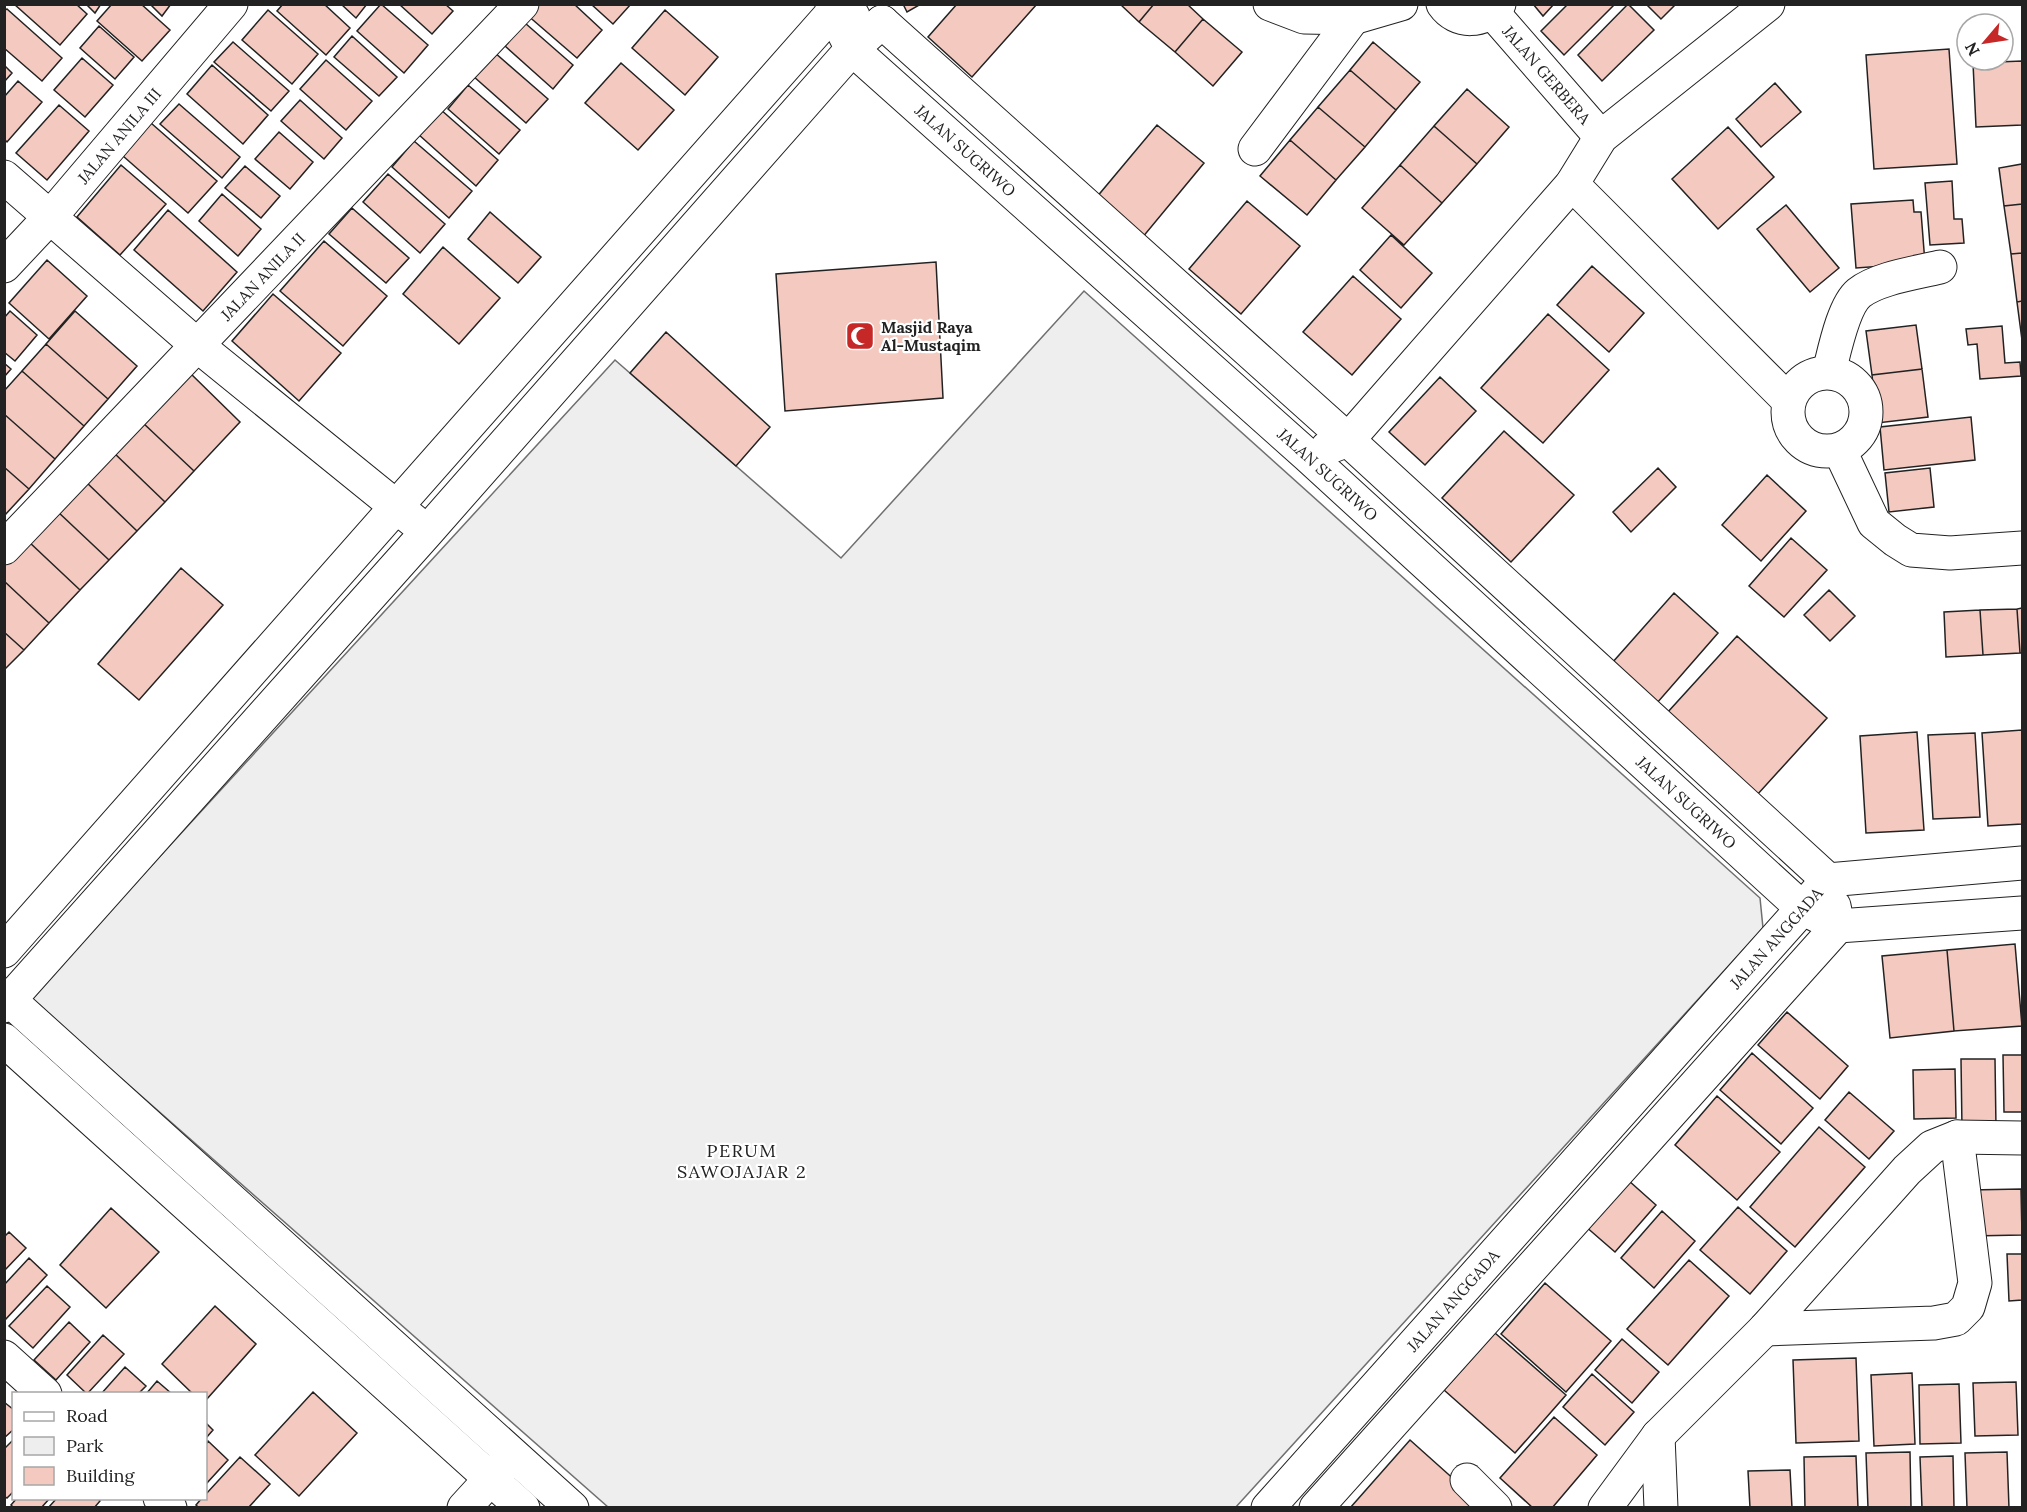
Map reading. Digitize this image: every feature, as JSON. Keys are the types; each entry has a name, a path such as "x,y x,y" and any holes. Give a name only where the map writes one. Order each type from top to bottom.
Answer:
{"street":[{"name":"JALAN ANILA III","path":"4,266 51,216 231,4"},
{"name":"JALAN ANILA II","path":"4,548 522,4"},
{"path":"1270,4 1304,17 1353,18 1401,4"},
{"path":"1443,4 1449,13 1471,20 1496,8"},
{"path":"1308,456 1348,440 1572,184 1601,137 1768,4"},
{"path":"4,951 398,507 832,8 881,13 1828,880 2022,863"},
{"name":"JALAN SUGRIWO","path":"832,8 852,49 1308,456 1802,908 1838,926"},
{"name":"JALAN GERBERA","path":"1496,8 1601,137"},
{"path":"572,1508 7,1000 427,532 852,49 881,13"},
{"path":"1255,150 1353,18"},
{"path":"4,177 198,346 427,532"},
{"path":"1572,184 1789,401"},
{"path":"1829,372 1843,320 1857,294 1879,283 1940,267"},
{"path":"1829,372 1850,379 1864,397 1866,418 1858,438 1840,451 1819,451 1799,441 1789,422 1789,401 1797,386 1812,375 1829,372"},
{"path":"1840,451 1874,523 1894,540 1911,550 1950,553 2022,548"},
{"name":"JALAN ANGGADA","path":"1268,1508 1828,880"},
{"name":"JALAN ANGGADA","path":"1828,880 1838,926"},
{"path":"1316,1508 1838,926 2022,913"},
{"path":"4,1040 524,1508"},
{"path":"1765,1329 1934,1323 1956,1319 1968,1307 1975,1283 1957,1137"},
{"path":"1605,1508 1658,1436 1765,1329 1907,1170 1932,1147 1957,1137 2022,1138"},
{"path":"4,1357 43,1392"},
{"path":"1658,1436 1662,1508"},
{"path":"464,1508 513,1454"},
{"path":"1467,1480 1495,1508"}],"green space":[{"path":"1084,291 1760,898 1763,928 1235,1508 608,1507 30,998 615,360 841,558"}],"building":[{"path":"14,4 76,4 87,14 60,45"},
{"path":"86,4 101,4 95,13"},
{"path":"112,4 141,4 170,30 142,61 97,21"},
{"path":"150,4 171,4 162,16"},
{"path":"283,4 324,4 350,28 326,55 277,11"},
{"path":"341,4 367,4 356,18"},
{"path":"381,4 428,45 404,73 357,31"},
{"path":"399,4 445,4 453,11 432,34"},
{"path":"535,4 574,4 602,30 577,58 526,14"},
{"path":"591,4 631,4 613,24"},
{"path":"903,4 921,4 907,12"},
{"path":"957,4 1037,4 972,77 928,37"},
{"path":"1120,4 1154,4 1139,22"},
{"path":"1154,4 1187,4 1203,19 1175,52 1139,22"},
{"path":"1533,4 1554,4 1543,16"},
{"path":"1568,4 1615,4 1564,55 1541,31"},
{"path":"1628,4 1654,30 1602,81 1578,55"},
{"path":"1646,4 1676,4 1661,19"},
{"path":"7,9 62,58 42,81 4,48 4,11"},
{"path":"268,10 318,54 292,84 242,40"},
{"path":"665,10 718,57 685,95 632,48"},
{"path":"1203,19 1242,52 1213,86 1175,52"},
{"path":"525,23 573,65 553,89 505,46"},
{"path":"99,26 134,57 115,79 80,48"},
{"path":"352,36 397,77 379,96 334,57"},
{"path":"233,42 289,91 271,111 214,62"},
{"path":"1373,42 1420,82 1396,110 1350,70"},
{"path":"1949,49 1957,164 1874,169 1866,55"},
{"path":"494,52 548,99 526,123 473,76"},
{"path":"82,58 113,85 85,117 54,90"},
{"path":"326,60 372,101 346,130 300,89"},
{"path":"2015,61 2022,61 2022,125 1976,127 1973,72 2015,72"},
{"path":"621,63 674,110 638,150 585,103"},
{"path":"4,65 12,73 4,82"},
{"path":"212,65 268,115 243,144 187,94"},
{"path":"1350,70 1396,110 1365,147 1318,107"},
{"path":"18,81 42,102 7,142 4,139 4,97"},
{"path":"1775,83 1801,112 1761,147 1736,119"},
{"path":"468,85 520,130 499,154 448,109"},
{"path":"1467,89 1509,127 1477,164 1434,126"},
{"path":"300,100 342,138 324,159 281,121"},
{"path":"179,104 240,157 222,178 160,124"},
{"path":"59,105 89,131 47,180 16,153"},
{"path":"1318,107 1365,147 1336,180 1290,140"},
{"path":"440,109 498,160 476,186 418,134"},
{"path":"151,123 217,181 188,213 123,156"},
{"path":"1157,125 1204,163 1142,238 1096,198"},
{"path":"1434,126 1477,164 1442,203 1400,165"},
{"path":"1728,127 1774,177 1718,229 1672,179"},
{"path":"279,132 313,162 290,189 255,159"},
{"path":"1290,140 1336,180 1307,215 1260,176"},
{"path":"414,141 472,191 449,218 392,167"},
{"path":"2022,164 2022,204 2004,206 1999,168"},
{"path":"121,165 166,204 120,255 77,217"},
{"path":"1400,165 1442,203 1404,245 1362,208"},
{"path":"245,166 280,196 261,218 225,188"},
{"path":"388,174 445,224 420,253 363,202"},
{"path":"1952,181 1954,219 1962,219 1964,243 1930,245 1925,183"},
{"path":"222,194 261,229 238,256 199,221"},
{"path":"1913,200 1914,212 1921,212 1925,263 1856,268 1851,204"},
{"path":"1247,201 1300,246 1241,314 1189,269"},
{"path":"2022,204 2022,253 2011,254 2004,206"},
{"path":"1786,205 1839,268 1810,292 1757,229"},
{"path":"352,208 409,258 386,283 329,234"},
{"path":"168,210 237,272 203,311 134,250"},
{"path":"490,212 541,257 518,283 468,239"},
{"path":"1391,235 1432,273 1401,308 1360,270"},
{"path":"324,241 387,296 343,346 280,291"},
{"path":"443,247 500,298 459,344 403,294"},
{"path":"2022,253 2022,301 2017,302 2011,254"},
{"path":"47,260 87,296 49,339 9,303"},
{"name":"Masjid Raya Al-Mustaqim","path":"936,262 943,398 785,411 776,274"},
{"path":"1592,266 1644,313 1609,352 1557,305"},
{"path":"1353,276 1401,319 1352,375 1303,332"},
{"path":"273,294 341,353 299,401 232,341"},
{"path":"2022,301 2022,340 2017,302"},
{"path":"10,311 37,335 15,361 4,352 4,318"},
{"path":"75,311 137,366 108,399 46,344"},
{"path":"1548,314 1609,370 1543,443 1481,388"},
{"path":"1916,325 1922,369 1872,375 1866,331"},
{"path":"2002,326 2005,363 2020,362 2021,376 1980,379 1977,344 1968,345 1966,329"},
{"path":"666,332 770,427 736,466 630,373"},
{"path":"46,344 108,399 84,426 22,371"},
{"path":"4,363 11,369 4,377"},
{"path":"1922,369 1928,417 1877,423 1872,375"},
{"path":"22,371 84,426 55,459 4,414 4,391"},
{"path":"189,372 240,422 194,471 142,422"},
{"path":"1440,377 1476,411 1425,465 1389,432"},
{"path":"4,414 55,459 29,489 4,467"},
{"path":"1971,417 1975,460 1884,470 1880,427"},
{"path":"142,422 194,471 165,502 112,451"},
{"path":"1504,431 1574,495 1511,562 1442,498"},
{"path":"112,451 165,502 137,531 85,481"},
{"path":"4,467 29,489 4,516"},
{"path":"1658,468 1676,487 1631,532 1613,512"},
{"path":"1930,468 1934,507 1889,512 1885,473"},
{"path":"1767,475 1806,511 1761,561 1722,525"},
{"path":"85,481 137,531 109,560 57,511"},
{"path":"57,511 109,560 80,590 28,541"},
{"path":"1791,538 1827,570 1784,617 1749,586"},
{"path":"28,541 80,590 49,623 4,581 4,565"},
{"path":"181,568 223,605 139,700 98,664"},
{"path":"4,581 49,623 24,650 4,632"},
{"path":"1829,590 1855,616 1830,641 1804,615"},
{"path":"1674,593 1718,633 1657,703 1612,663"},
{"path":"2022,608 2022,653 2020,653 2017,609"},
{"path":"2017,609 2020,653 1983,655 1980,610"},
{"path":"1980,610 1983,655 1946,657 1944,612"},
{"path":"4,632 24,650 4,670"},
{"path":"1737,636 1827,718 1757,795 1667,713"},
{"path":"2022,730 2022,824 1988,826 1982,733"},
{"path":"1917,732 1924,830 1866,833 1860,736"},
{"path":"1975,733 1980,817 1933,819 1928,735"},
{"path":"2015,944 2022,1026 1954,1031 1947,950"},
{"path":"1947,950 1954,1031 1890,1038 1882,956"},
{"path":"1787,1012 1848,1066 1820,1099 1758,1045"},
{"path":"1752,1053 1813,1108 1781,1144 1720,1090"},
{"path":"2003,1055 2022,1055 2022,1112 2004,1112"},
{"path":"1961,1059 1995,1059 1996,1128 1962,1129"},
{"path":"1955,1069 1956,1118 1914,1119 1913,1070"},
{"path":"1849,1092 1894,1131 1869,1159 1825,1120"},
{"path":"1717,1096 1780,1152 1737,1200 1675,1145"},
{"path":"1819,1127 1865,1167 1795,1247 1750,1207"},
{"path":"1619,1172 1656,1205 1615,1252 1577,1219"},
{"path":"2021,1189 2022,1235 1971,1236 1970,1190"},
{"path":"1738,1207 1787,1251 1750,1294 1700,1250"},
{"path":"111,1208 159,1252 106,1308 60,1265"},
{"path":"1662,1211 1695,1241 1654,1288 1621,1258"},
{"path":"9,1232 26,1248 4,1271 4,1237"},
{"path":"2007,1254 2022,1254 2022,1300 2009,1301"},
{"path":"29,1258 47,1275 4,1321 4,1285"},
{"path":"1689,1260 1729,1296 1668,1365 1627,1329"},
{"path":"1545,1283 1611,1341 1566,1392 1501,1334"},
{"path":"47,1286 70,1307 33,1348 9,1326"},
{"path":"215,1306 256,1344 207,1399 207,1392 191,1392 162,1364"},
{"path":"69,1322 90,1342 56,1380 34,1360"},
{"path":"1495,1333 1566,1395 1515,1453 1444,1390"},
{"path":"103,1335 124,1354 89,1392 85,1392 67,1375"},
{"path":"1622,1339 1659,1372 1632,1403 1595,1370"},
{"path":"1856,1358 1859,1441 1796,1443 1793,1360"},
{"path":"125,1367 146,1386 140,1392 103,1392"},
{"path":"1912,1373 1915,1444 1874,1446 1871,1375"},
{"path":"1592,1374 1634,1412 1605,1445 1563,1407"},
{"path":"157,1381 170,1392 148,1392"},
{"path":"2016,1382 2018,1435 1975,1436 1973,1383"},
{"path":"1959,1384 1961,1443 1920,1444 1919,1385"},
{"path":"313,1392 357,1433 299,1496 255,1455"},
{"path":"4,1402 12,1408 12,1431 4,1438"},
{"path":"1554,1417 1597,1455 1552,1508 1533,1508 1500,1478"},
{"path":"207,1424 213,1430 207,1437"},
{"path":"1410,1440 1476,1499 1468,1508 1350,1508"},
{"path":"12,1441 12,1493 7,1498 4,1496 4,1449"},
{"path":"208,1441 228,1460 207,1483"},
{"path":"1910,1452 1911,1508 1868,1508 1866,1453"},
{"path":"2007,1452 2009,1508 1967,1508 1965,1453"},
{"path":"1856,1456 1858,1508 1805,1508 1804,1457"},
{"path":"1953,1456 1954,1508 1922,1508 1920,1457"},
{"path":"240,1457 270,1484 248,1508 199,1508 196,1505 200,1500 207,1500 207,1493"},
{"path":"1790,1470 1792,1508 1750,1508 1748,1471"},
{"path":"15,1500 48,1500 41,1508 14,1508 11,1505"},
{"path":"55,1500 100,1501 94,1508 48,1508"}],"place":[{"name":"Masjid Raya Al-Mustaqim","path":"860,336"}],"district":[{"name":"PERUM SAWOJAJAR 2","path":"742,1161"}]}
